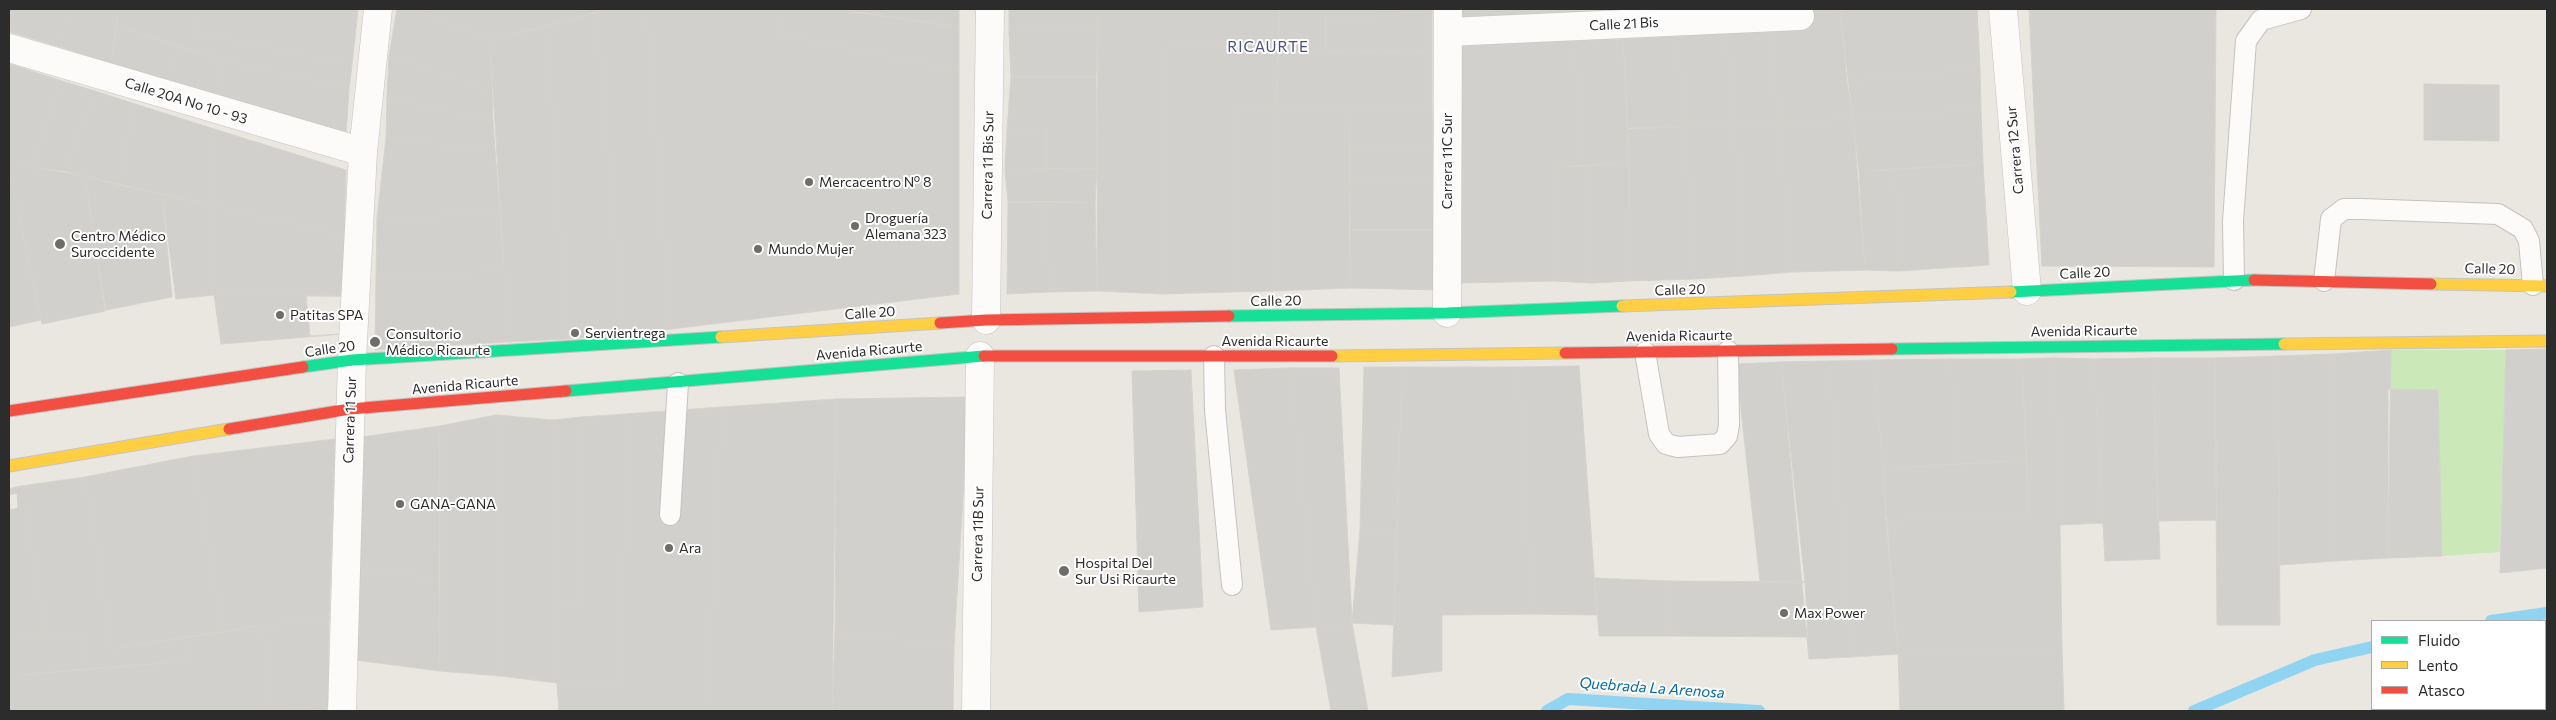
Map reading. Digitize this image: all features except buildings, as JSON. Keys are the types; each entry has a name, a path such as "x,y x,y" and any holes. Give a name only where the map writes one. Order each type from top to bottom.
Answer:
{"main road":[{"name":"Calle 20","path":"9,411 352,360 986,320 1447,313 2027,291 2234,280 2540,286"},
{"name":"Avenida Ricaurte","path":"9,466 350,409 678,383 980,356 1644,352 2547,341"}],"street":[{"name":"Carrera 11 Sur","path":"342,711 352,360 363,152 378,9"},
{"name":"Carrera 11 Bis Sur","path":"986,320 990,9"},
{"name":"Carrera 12 Sur","path":"2003,9 2027,291"},
{"name":"Calle 21 Bis","path":"1448,20 1800,16"},
{"name":"Carrera 11C Sur","path":"1447,313 1448,20"},
{"name":"Calle 20A No 10 - 93","path":"9,48 363,152"},
{"name":"Carrera 11B Sur","path":"976,711 980,356"}],"lane":[{"path":"2234,280 2233,221 2246,41 2261,20 2301,9"},
{"path":"2324,281 2331,219 2344,209 2362,209 2498,214 2523,229 2529,241 2540,286"},
{"path":"1644,352 1658,434 1666,444 1678,448 1720,444 1727,436 1729,425 1728,350"},
{"path":"1214,356 1216,410 1232,585"},
{"path":"670,516 678,383"}],"green space":[{"path":"2391,350 2506,350 2500,552 2442,556 2438,390 2388,389"}],"waterway":[{"name":"Quebrada La Arenosa","path":"2498,620 2547,613"},
{"name":"Quebrada La Arenosa","path":"2194,711 2315,660 2371,647"},
{"name":"Quebrada La Arenosa","path":"1547,711 1568,699 1759,711"}],"traffic: fast":[{"path":"2011,292 2254,280"},
{"path":"1229,316 1447,313 1622,306"},
{"path":"303,367 352,360 721,337"},
{"path":"1892,349 2284,344"},
{"path":"566,391 984,356"}],"traffic: slow":[{"path":"2431,284 2547,286"},
{"path":"1622,306 2011,292"},
{"path":"721,337 940,323"},
{"path":"2284,344 2547,341"},
{"path":"1332,356 1565,353"},
{"path":"9,466 229,429"}],"traffic: jam":[{"path":"2254,280 2431,284"},
{"path":"940,323 986,320 1229,316"},
{"path":"1565,353 1892,349"},
{"path":"984,356 1332,356"},
{"path":"9,411 303,367"},
{"path":"229,429 350,409 566,391"}],"place":[{"name":"Mercacentro Nº 8","path":"809,182"},
{"name":"Droguería Alemana 323","path":"855,226"},
{"name":"Centro Médico Suroccidente","path":"60,244"},
{"name":"Mundo Mujer","path":"758,249"},
{"name":"Patitas SPA","path":"280,315"},
{"name":"Servientrega","path":"575,333"},
{"name":"Consultorio Médico Ricaurte","path":"375,342"},
{"name":"GANA-GANA","path":"400,504"},
{"name":"Ara","path":"669,548"},
{"name":"Hospital Del Sur Usi Ricaurte","path":"1064,571"},
{"name":"Max Power","path":"1784,613"}],"district":[{"name":"RICAURTE","path":"1268,47"}]}
